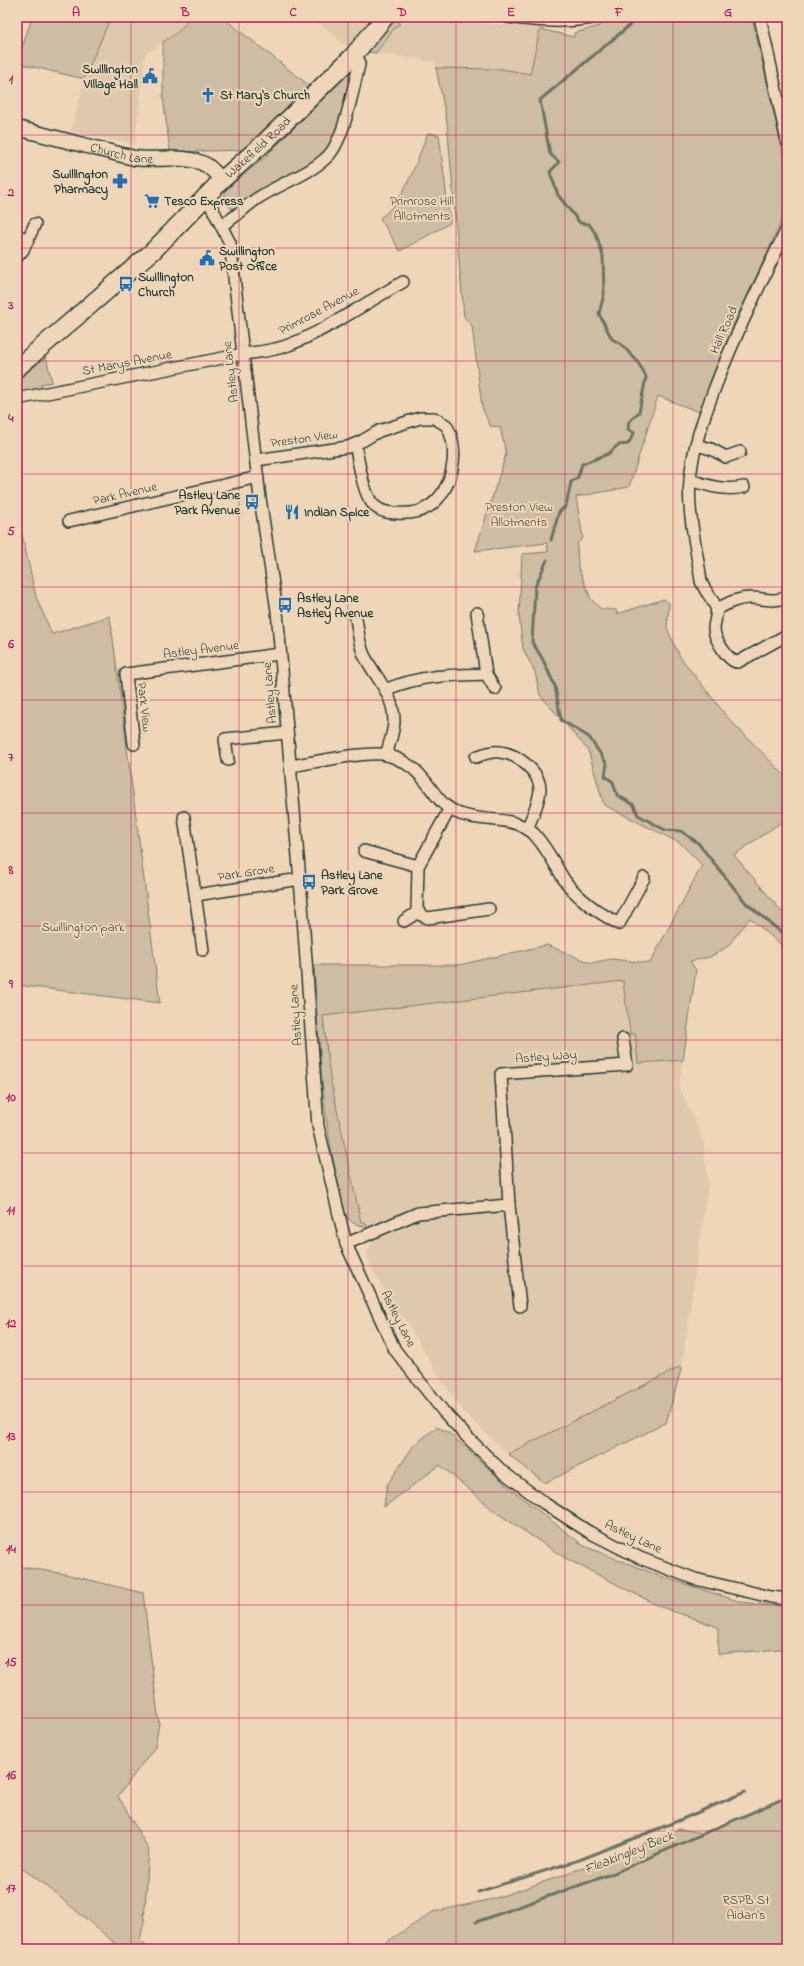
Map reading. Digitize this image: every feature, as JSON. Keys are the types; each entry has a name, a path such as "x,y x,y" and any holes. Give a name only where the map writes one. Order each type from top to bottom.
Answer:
{"main road":[{"name":"Wakefield Road","path":"17,368 153,251 222,180 265,142 353,56 385,17"}],"street":[{"path":"507,17 542,22 569,22 597,17"},
{"path":"760,17 787,141"},
{"path":"221,224 232,219 258,198 321,163 332,152 345,121 359,64 359,61 353,56"},
{"name":"Church Lane","path":"17,128 134,158 148,160 188,160 206,166 222,180"},
{"name":"Astley Lane","path":"206,196 230,243 258,478 277,611 300,879 318,1126 346,1244 395,1350 463,1433 503,1472 544,1503 589,1532 640,1558 695,1579 771,1597 787,1599"},
{"path":"17,257 28,240 35,224"},
{"name":"Hall Road","path":"717,609 704,589 701,581 690,502 690,480 696,445 705,414 732,346 787,230"},
{"path":"17,235 28,240"},
{"name":"Primrose Avenue","path":"243,354 267,351 287,345 315,332 403,282"},
{"name":"St Marys Avenue","path":"17,399 243,354"},
{"name":"Preston View","path":"256,460 355,445 378,431 420,418 434,418 446,425 450,431 453,444 452,466 444,488 435,502 420,511 399,513 385,512 379,510 369,499 355,445"},
{"path":"696,445 717,452 726,457 740,452"},
{"name":"Park Avenue","path":"69,521 258,478"},
{"path":"690,480 728,490 744,487"},
{"path":"787,597 776,600 750,598 737,600 717,609 714,626 715,634 729,659 733,662 738,662 787,634"},
{"path":"477,613 486,674 495,689"},
{"path":"356,618 363,653 387,689 391,700 394,722 386,755"},
{"name":"Astley Avenue","path":"126,674 280,654"},
{"name":"Park View","path":"126,674 134,744"},
{"path":"387,689 407,681 433,676 486,674"},
{"path":"228,760 225,739 287,733"},
{"path":"476,757 492,752 505,753 530,766 535,773 540,790 527,829"},
{"path":"290,766 368,755 386,755 407,763 420,775 440,802 449,810 468,817 512,822 527,829 539,840 566,882 583,900 617,927 644,878"},
{"path":"449,810 418,866 416,905 418,912 424,917 431,918 489,909"},
{"path":"184,817 203,950"},
{"path":"364,851 418,866"},
{"name":"Park Grove","path":"196,895 300,879"},
{"path":"404,920 418,912"},
{"name":"Astley Way","path":"520,1306 509,1206 501,1074 627,1065 623,1039"},
{"path":"346,1244 418,1213 509,1206"}],"shaded area":[{"path":"32,17 188,17 186,22 174,35 145,54 135,144 71,132 84,79 17,63"},
{"path":"312,17 374,17 348,48"},
{"path":"418,17 435,17 540,29 530,74 502,69 436,68 435,62 377,53 396,26"},
{"path":"623,981 629,1034 635,1034 638,1063 683,1060 679,1087 703,1138 708,1185 682,1366 508,1454 463,1411 442,1381 404,1317 398,1319 368,1259 366,1253 371,1245 365,1222 361,1222 330,1077 323,1016"}],"green space":[{"path":"32,17 111,17 84,79 17,63"},
{"path":"188,17 222,17 311,87 245,150 170,152 163,97 163,42 181,29"},
{"name":"Preston View Allotments","path":"620,17 752,17 787,171 785,208 779,227 736,320 699,412 658,396 629,487 576,497 583,538 577,544 578,567 591,599 601,609 616,610 617,614 664,599 669,603 667,628 680,657 728,718 787,778 787,827 780,823 734,855 787,918 787,950 750,918 727,947 710,957 690,961 696,970 683,1060 638,1063 635,1034 630,1034 623,981 323,1016 330,1077 361,1222 365,1222 367,1226 359,1225 350,1220 344,1211 328,1132 319,1048 314,965 459,965 547,945 591,963 611,959 650,963 702,865 680,843 604,805 588,750 540,695 535,672 523,649 519,616 522,554 548,552 547,543 475,551 506,454 500,427 490,426 482,407 472,326 464,317 447,122 436,68 502,69 530,74 540,29 574,37 574,33 596,27"},
{"path":"395,20 400,24 396,26 376,53 369,52 370,48"},
{"path":"354,68 340,127 332,144 326,152 307,167 283,181 252,198 250,196 233,209 230,208 226,204 226,189 263,159"},
{"name":"Primrose Hill Allotments","path":"428,133 439,135 450,223 400,251 380,218 397,201 403,191"},
{"path":"46,357 52,382 41,384 42,389 17,394 17,381"},
{"name":"Swillington park","path":"21,530 36,597 52,634 110,616 160,1003 17,985 17,531"},
{"path":"682,1366 666,1423 545,1483 508,1454"},
{"path":"437,1427 449,1433 512,1490 584,1546 660,1576 741,1602 787,1607 787,1656 780,1649 718,1654 718,1627 661,1607 565,1558 497,1513 440,1465 384,1507 387,1485 414,1445"},
{"path":"17,1566 65,1574 143,1593 159,1724 155,1747 118,1796 149,1850 144,1922 140,1940 149,1949 122,1949 43,1883 17,1865"},
{"name":"RSPB St Aidan's","path":"787,1797 787,1949 376,1949 433,1912 493,1899 564,1875 680,1829 702,1833"}],"waterway":[{"path":"551,540 559,512 566,506 571,482 578,477 582,464 608,454 618,445 628,444 634,433 628,429 629,422 639,412 646,377 638,362 621,344 612,339 599,314 604,294 603,256 596,234 589,224 580,223 558,195 550,172 559,162 550,154 540,100 630,25"},
{"path":"547,560 535,587 532,642 542,658 555,686 561,720 589,737 607,764 605,776 613,782 617,795 634,805 638,815 665,830 681,831 698,843 746,903 787,937"},
{"path":"478,1892 582,1859 745,1792"},
{"name":"Fleakingley Beck","path":"476,1922 614,1873 787,1797"}],"place":[{"name":"Swillington Village Hall","path":"150,76"},
{"name":"St Mary's Church","path":"208,95"},
{"name":"Swillington Pharmacy","path":"120,181"},
{"name":"Tesco Express","path":"152,201"},
{"name":"Swillington Post Office","path":"207,258"},
{"name":"Swillington Church","path":"126,284"},
{"name":"Astley Lane Park Avenue","path":"252,502"},
{"name":"Indian Spice","path":"292,512"},
{"name":"Astley Lane Astley Avenue","path":"285,605"},
{"name":"Astley Lane Park Grove","path":"309,882"}]}
